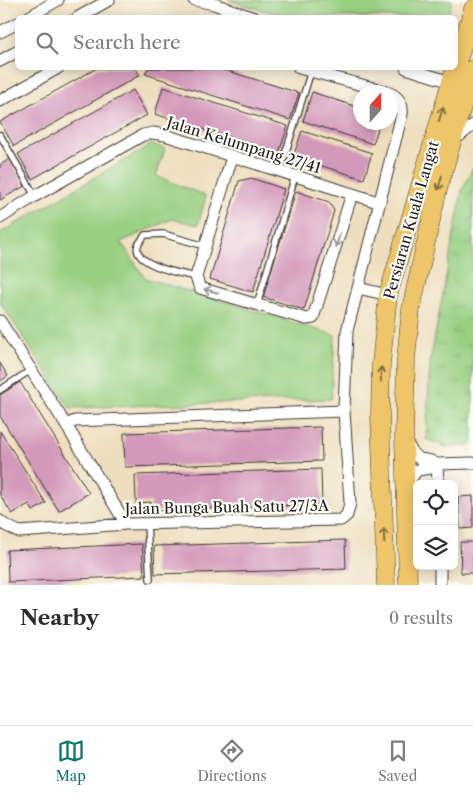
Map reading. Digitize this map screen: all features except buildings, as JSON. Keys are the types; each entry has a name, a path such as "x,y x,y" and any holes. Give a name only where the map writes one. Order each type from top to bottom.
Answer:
{"main road":[{"name":"Persiaran Kuala Langat","path":"458,57 473,9"},
{"name":"Persiaran Kuala Langat","path":"408,585 404,437 406,359 410,309 451,142 473,69"},
{"name":"Persiaran Kuala Langat","path":"386,585 380,414 381,364 388,295 454,70"}],"street":[{"path":"32,15 58,0"},
{"path":"82,15 109,0"},
{"path":"194,0 215,2 247,15"},
{"path":"0,32 15,24"},
{"path":"0,61 15,53"},
{"path":"0,101 54,70"},
{"path":"307,70 361,85"},
{"path":"413,70 429,75 454,70 468,87"},
{"name":"Jalan Bunga Buah Satu 27/3A","path":"398,98 402,106 398,129"},
{"path":"451,142 473,125"},
{"name":"Jalan Bunga Buah Satu 27/3A","path":"0,521 19,532 126,524 341,520 347,515 350,504 344,411 347,331 398,130"},
{"name":"Jalan Kelumpang 27/41","path":"0,218 143,135 153,133 165,134 232,157 378,202"},
{"path":"232,157 196,277 200,288 306,319 313,318 352,194"},
{"path":"358,288 388,295"},
{"path":"0,321 66,424 126,524"},
{"path":"66,424 75,421 344,411"},
{"path":"404,437 416,458 437,464 473,462"},
{"path":"437,464 438,480"},
{"path":"405,488 417,470 431,468 437,464"},
{"path":"440,570 440,585"}],"lane":[{"path":"280,171 311,71"},
{"path":"0,135 35,196"},
{"path":"258,304 294,176"},
{"path":"196,277 148,263 138,252 138,246 145,235 163,234 206,246"},
{"path":"0,390 31,370"},
{"path":"147,524 150,579"}],"green space":[{"path":"228,0 452,0 448,15 279,15"},
{"path":"152,144 165,149 156,176 206,196 198,225 172,219 121,242 145,278 335,335 331,399 70,408 0,302 0,233"},
{"path":"473,167 473,445 445,447 426,439 430,362 462,191"}]}
